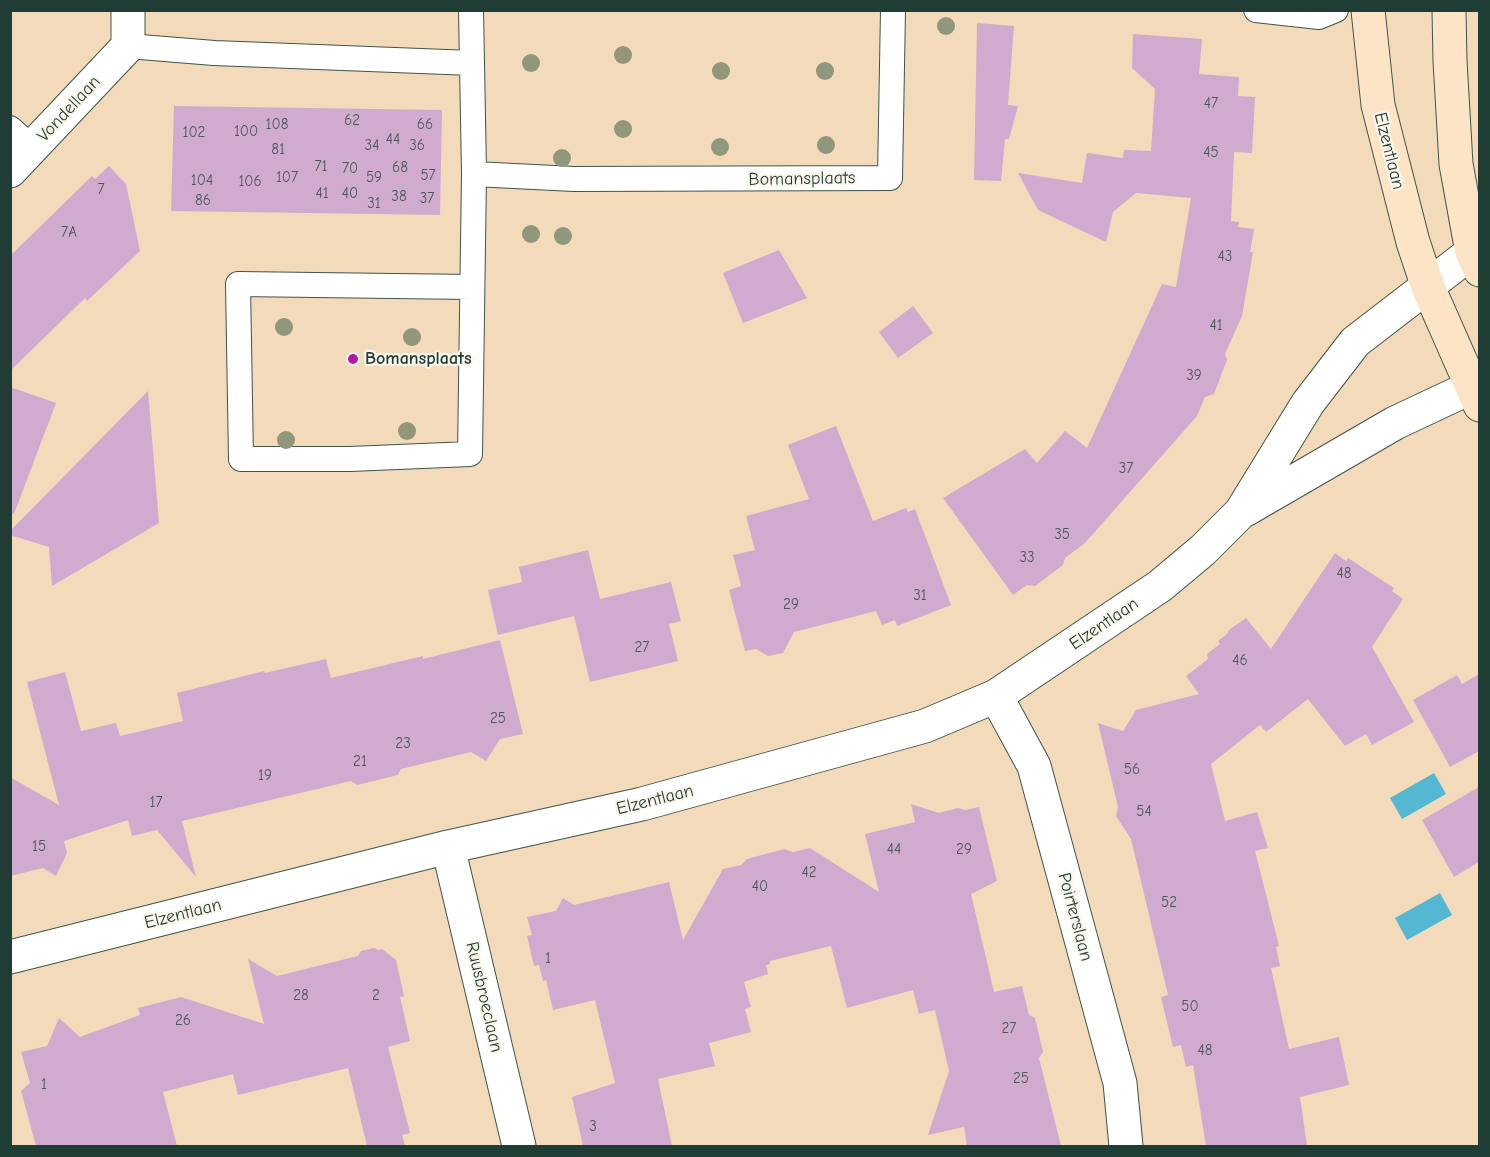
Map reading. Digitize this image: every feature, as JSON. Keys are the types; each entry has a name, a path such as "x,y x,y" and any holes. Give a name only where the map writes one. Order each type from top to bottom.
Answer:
{"main road":[{"name":"Elzentlaan","path":"1368,10 1378,105 1413,242 1428,287"},
{"name":"Elzentlaan","path":"1449,10 1456,164 1477,256"},
{"path":"1428,287 1477,392"}],"street":[{"path":"128,10 128,46"},
{"name":"Vondellaan","path":"10,171 22,137 128,46"},
{"name":"Elzentlaan","path":"10,957 448,847 642,804 926,726 996,696 1160,586 1203,550 1241,512 1308,403 1355,342 1428,287 1477,256"},
{"name":"Elzentlaan","path":"1241,512 1395,423 1477,392"},
{"name":"Poirterslaan","path":"996,696 1034,765 1120,1083 1126,1146"},
{"name":"Ruusbroeclaan","path":"448,847 519,1146"}],"lane":[{"path":"471,10 474,174 470,454 350,459 241,459 238,284 472,287"},
{"name":"Bomansplaats","path":"474,174 574,179 890,178 893,10"},
{"path":"1256,10 1319,17 1336,10"},
{"path":"128,46 214,53 472,63"}],"water":[{"path":"1434,773 1446,794 1402,819 1390,798"},
{"path":"1440,893 1452,915 1407,940 1395,918"}],"building":[{"path":"977,23 1014,26 1008,105 1018,106 1009,139 1005,139 1001,181 974,180"},
{"path":"1133,34 1202,39 1199,74 1239,77 1238,96 1255,97 1252,153 1234,152 1231,221 1239,222 1238,227 1254,229 1250,252 1253,252 1242,316 1225,354 1227,360 1214,394 1205,397 1197,416 1085,543 1065,558 1063,565 1035,586 1027,585 1013,595 943,498 1025,449 1037,463 1065,431 1087,448 1162,284 1176,287 1191,198 1136,193 1113,212 1106,242 1038,210 1018,173 1082,183 1087,153 1123,158 1124,150 1151,151 1155,89 1132,68"},
{"path":"174,106 442,110 440,215 171,211"},
{"path":"109,166 126,184 140,251 87,301 85,298 10,371 10,256 92,176 95,179"},
{"path":"779,250 807,298 743,323 723,273"},
{"path":"913,306 933,333 898,358 879,332"},
{"path":"10,387 56,403 14,514 10,513"},
{"path":"148,391 159,523 52,586 49,547 10,535 10,531"},
{"path":"836,426 873,521 906,508 908,512 915,509 951,605 897,626 895,620 882,625 876,611 794,632 783,653 768,656 756,649 745,651 729,590 741,586 733,555 755,550 746,516 809,499 788,445"},
{"path":"588,550 600,599 671,582 681,621 669,624 678,661 590,682 574,616 498,635 488,590 522,582 519,567"},
{"path":"1335,553 1346,561 1348,558 1394,588 1392,591 1403,599 1372,647 1414,722 1372,745 1366,734 1345,746 1308,699 1266,732 1260,725 1211,764 1225,821 1257,812 1268,848 1255,851 1279,946 1276,947 1280,966 1271,968 1289,1049 1339,1037 1349,1085 1300,1097 1307,1146 1206,1146 1193,1065 1186,1067 1181,1045 1173,1047 1161,997 1168,995 1131,839 1116,816 1118,807 1098,723 1123,731 1136,710 1199,694 1186,676 1208,659 1207,654 1220,644 1218,641 1229,630 1246,618 1271,649"},
{"path":"500,640 523,734 500,739 486,761 471,752 401,769 398,775 357,785 351,781 182,821 196,877 157,830 132,836 128,820 64,841 67,853 56,876 43,868 10,876 10,777 59,805 27,682 65,672 81,731 116,723 120,736 183,721 177,693 264,671 265,673 326,659 331,678"},
{"path":"1479,674 1479,751 1450,767 1413,700 1457,675 1462,684"},
{"path":"1479,787 1479,862 1454,877 1422,820"},
{"path":"911,804 939,813 958,808 965,810 979,807 997,881 971,894 994,992 1022,986 1029,1015 1035,1018 1043,1052 1039,1058 1061,1146 967,1146 964,1127 928,1135 949,1071 935,1010 919,1014 913,990 847,1008 831,946 770,961 770,964 766,965 768,974 744,982 751,1007 745,1009 751,1032 709,1043 715,1066 658,1079 672,1146 583,1146 572,1097 615,1083 595,1000 553,1010 546,980 543,981 539,965 534,966 527,936 532,935 527,917 556,911 563,898 574,905 669,882 683,940 723,869 741,865 747,859 784,849 793,852 810,848 879,892 865,834 915,822"},
{"path":"382,949 396,960 404,996 400,997 410,1041 388,1047 410,1133 402,1135 405,1146 367,1146 348,1068 238,1095 233,1074 163,1092 177,1146 36,1146 21,1091 30,1083 21,1052 47,1046 59,1018 80,1037 140,1015 138,1008 181,997 264,1024 248,959 277,976 358,956 361,951"}],"place":[{"name":"Bomansplaats","path":"353,359"}]}
